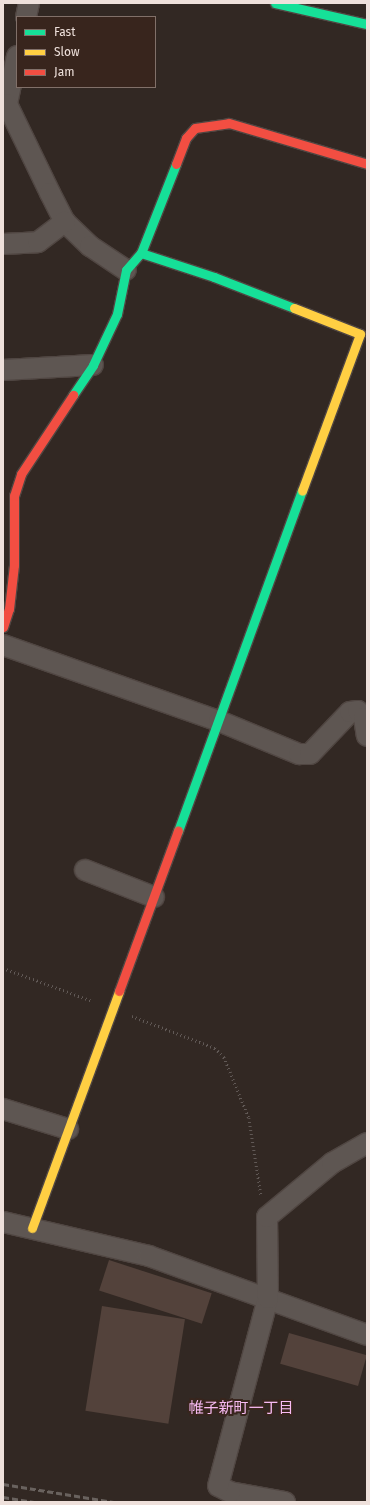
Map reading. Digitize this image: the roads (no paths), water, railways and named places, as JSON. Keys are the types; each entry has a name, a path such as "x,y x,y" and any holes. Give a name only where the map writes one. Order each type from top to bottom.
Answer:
{"street":[{"path":"26,16 29,3"},
{"path":"276,3 367,24"},
{"path":"16,60 5,104 65,222 90,246 126,270"},
{"path":"3,627 9,609 14,565 14,496 21,474 93,365 117,314 126,270 141,253 186,138 195,128 229,123 367,164"},
{"path":"3,244 38,242 65,222"},
{"path":"32,1228 360,334 214,277 141,253"},
{"path":"3,370 93,365"},
{"path":"3,645 219,721 299,754 310,754 350,712 358,711 364,718 367,736"},
{"path":"85,870 154,897"},
{"path":"3,1109 68,1129"},
{"path":"285,1502 230,1492 218,1486 268,1298 267,1217 332,1163 367,1143"},
{"path":"3,1222 122,1248 268,1298 367,1335"}],"railway":[{"path":"3,1484 114,1502"},
{"path":"3,1497 36,1502"}],"district":[{"name":"帷子新町一丁目","path":"241,1409"}]}
